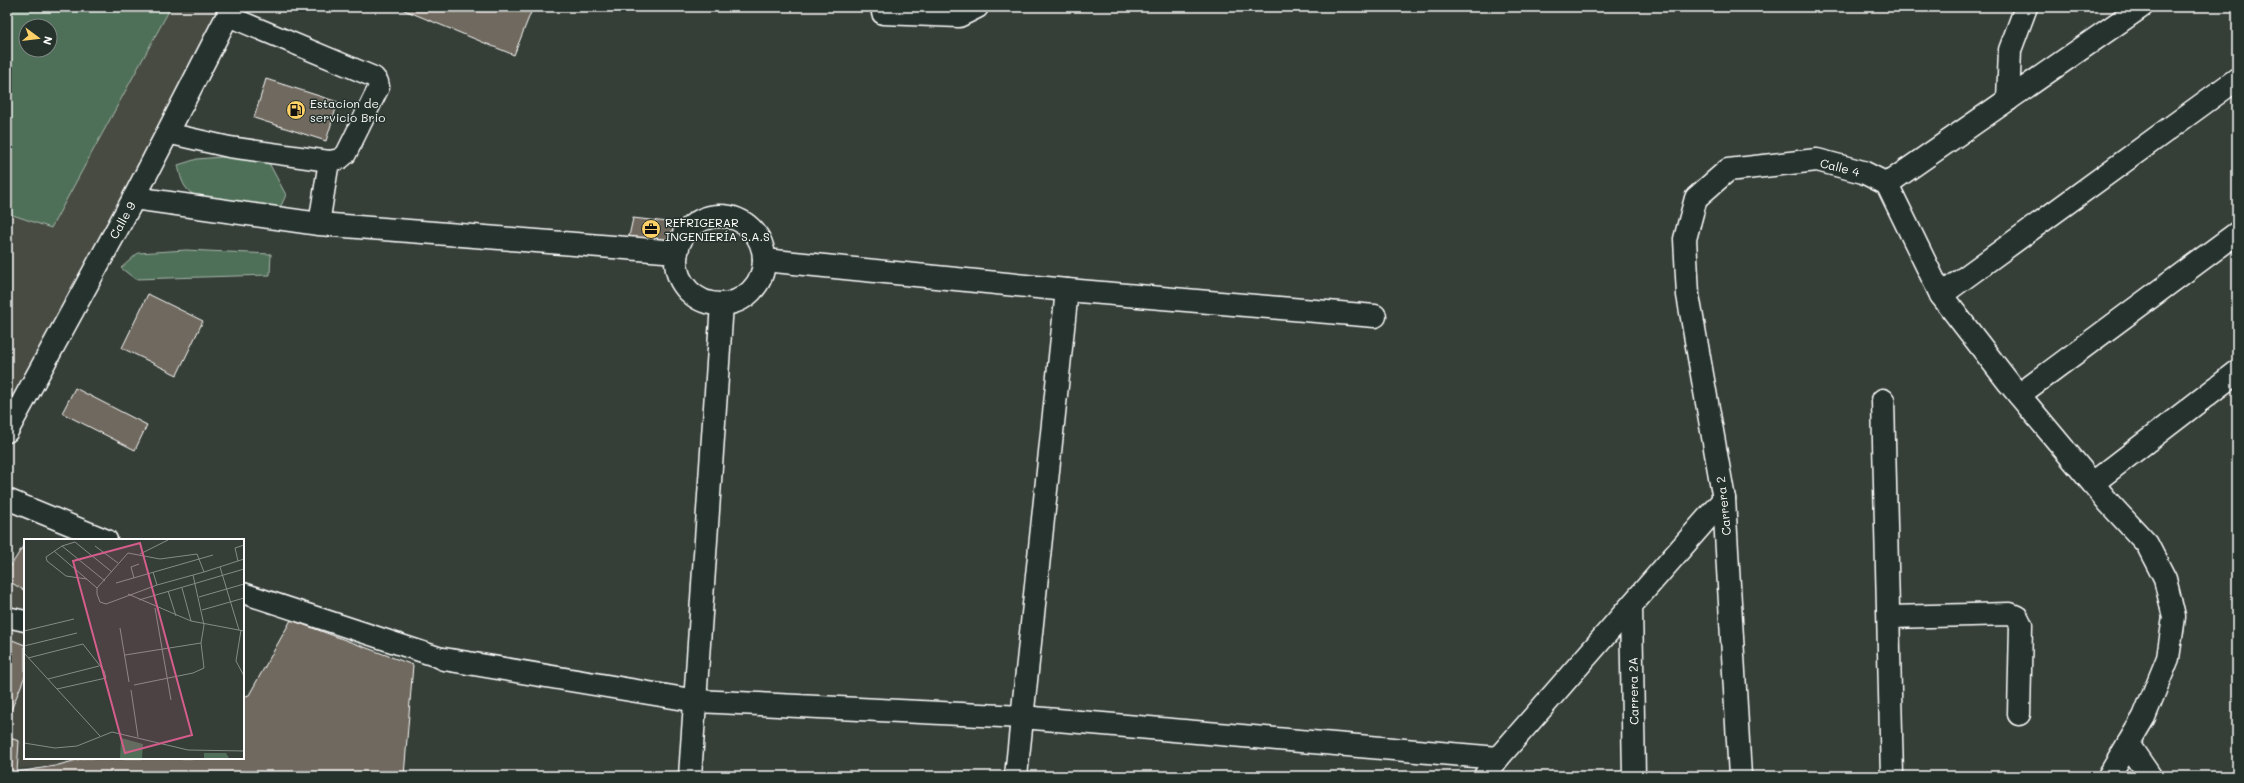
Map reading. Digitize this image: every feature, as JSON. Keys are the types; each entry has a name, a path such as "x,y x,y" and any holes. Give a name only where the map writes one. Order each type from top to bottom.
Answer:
{"street":[{"path":"884,7 883,13 959,16 977,7"},
{"path":"2008,100 2010,50 2026,7"},
{"path":"2109,776 2144,718 2168,658 2174,617 2165,579 2147,544 2093,483 2019,395 1941,295 1887,184 2141,7"},
{"name":"Calle 9","path":"7,431 134,198 230,12"},
{"path":"1941,295 2237,79"},
{"name":"Calle 4","path":"1686,239 1696,198 1728,170 1817,160 1863,172 1887,184"},
{"path":"134,198 319,224 677,252"},
{"path":"718,216 732,217 745,223 756,234 762,246 764,260 762,274 756,286 735,302 722,304 706,302 693,294 683,282 677,268 677,252 682,238 691,227 704,219 718,216"},
{"path":"2019,395 2237,233"},
{"name":"Carrera 2","path":"1686,239 1688,295 1724,499 1740,776"},
{"path":"764,260 1067,290 1376,316"},
{"path":"1016,776 1067,290"},
{"path":"690,776 697,701 722,304"},
{"path":"2093,483 2237,372"},
{"path":"1884,400 1890,617 1892,776"},
{"path":"1485,776 1498,758 1724,499"},
{"name":"Carrera 2A","path":"1631,607 1634,776"},
{"path":"1890,617 2010,614 2017,617 2020,625 2019,714"},
{"path":"444,659 697,701 1022,717 1498,758"},
{"path":"2128,744 2150,776"}],"lane":[{"path":"167,133 229,147 329,161 340,159 346,154 378,87 378,82 374,77 230,12"},
{"path":"319,224 329,161"},
{"path":"7,499 105,539"},
{"path":"244,593 444,659"},
{"path":"7,617 24,621"}],"shaded area":[{"path":"7,7 232,7 7,431"},
{"path":"7,580 24,590 24,645 7,638"},
{"path":"24,678 24,759 80,759 55,766 18,769 19,742 7,737 7,720"}],"green space":[{"path":"7,7 171,7 51,228 7,213"},
{"path":"246,155 269,163 286,195 280,208 220,201 197,196 185,187 178,165 197,159"},
{"path":"186,250 271,254 270,275 135,279 121,268 138,253"}],"building":[{"path":"397,7 533,7 514,55"},
{"name":"Estacion de servicio Brio","path":"266,79 338,102 326,141 254,118"},
{"path":"633,218 676,223 673,245 628,241"},
{"path":"148,294 203,321 177,375 122,348"},
{"path":"75,388 147,425 135,450 62,413"},
{"path":"24,545 24,590 7,580 7,572"},
{"path":"291,620 413,665 404,776 7,776 7,737 19,741 17,772 55,766 80,759 244,759 244,697 249,695"},
{"path":"7,638 24,645 24,678 7,720"}],"place":[{"name":"Estacion de servicio Brio","path":"296,110"},
{"name":"REFRIGERAR INGENIERÍA S.A.S","path":"651,229"}]}
